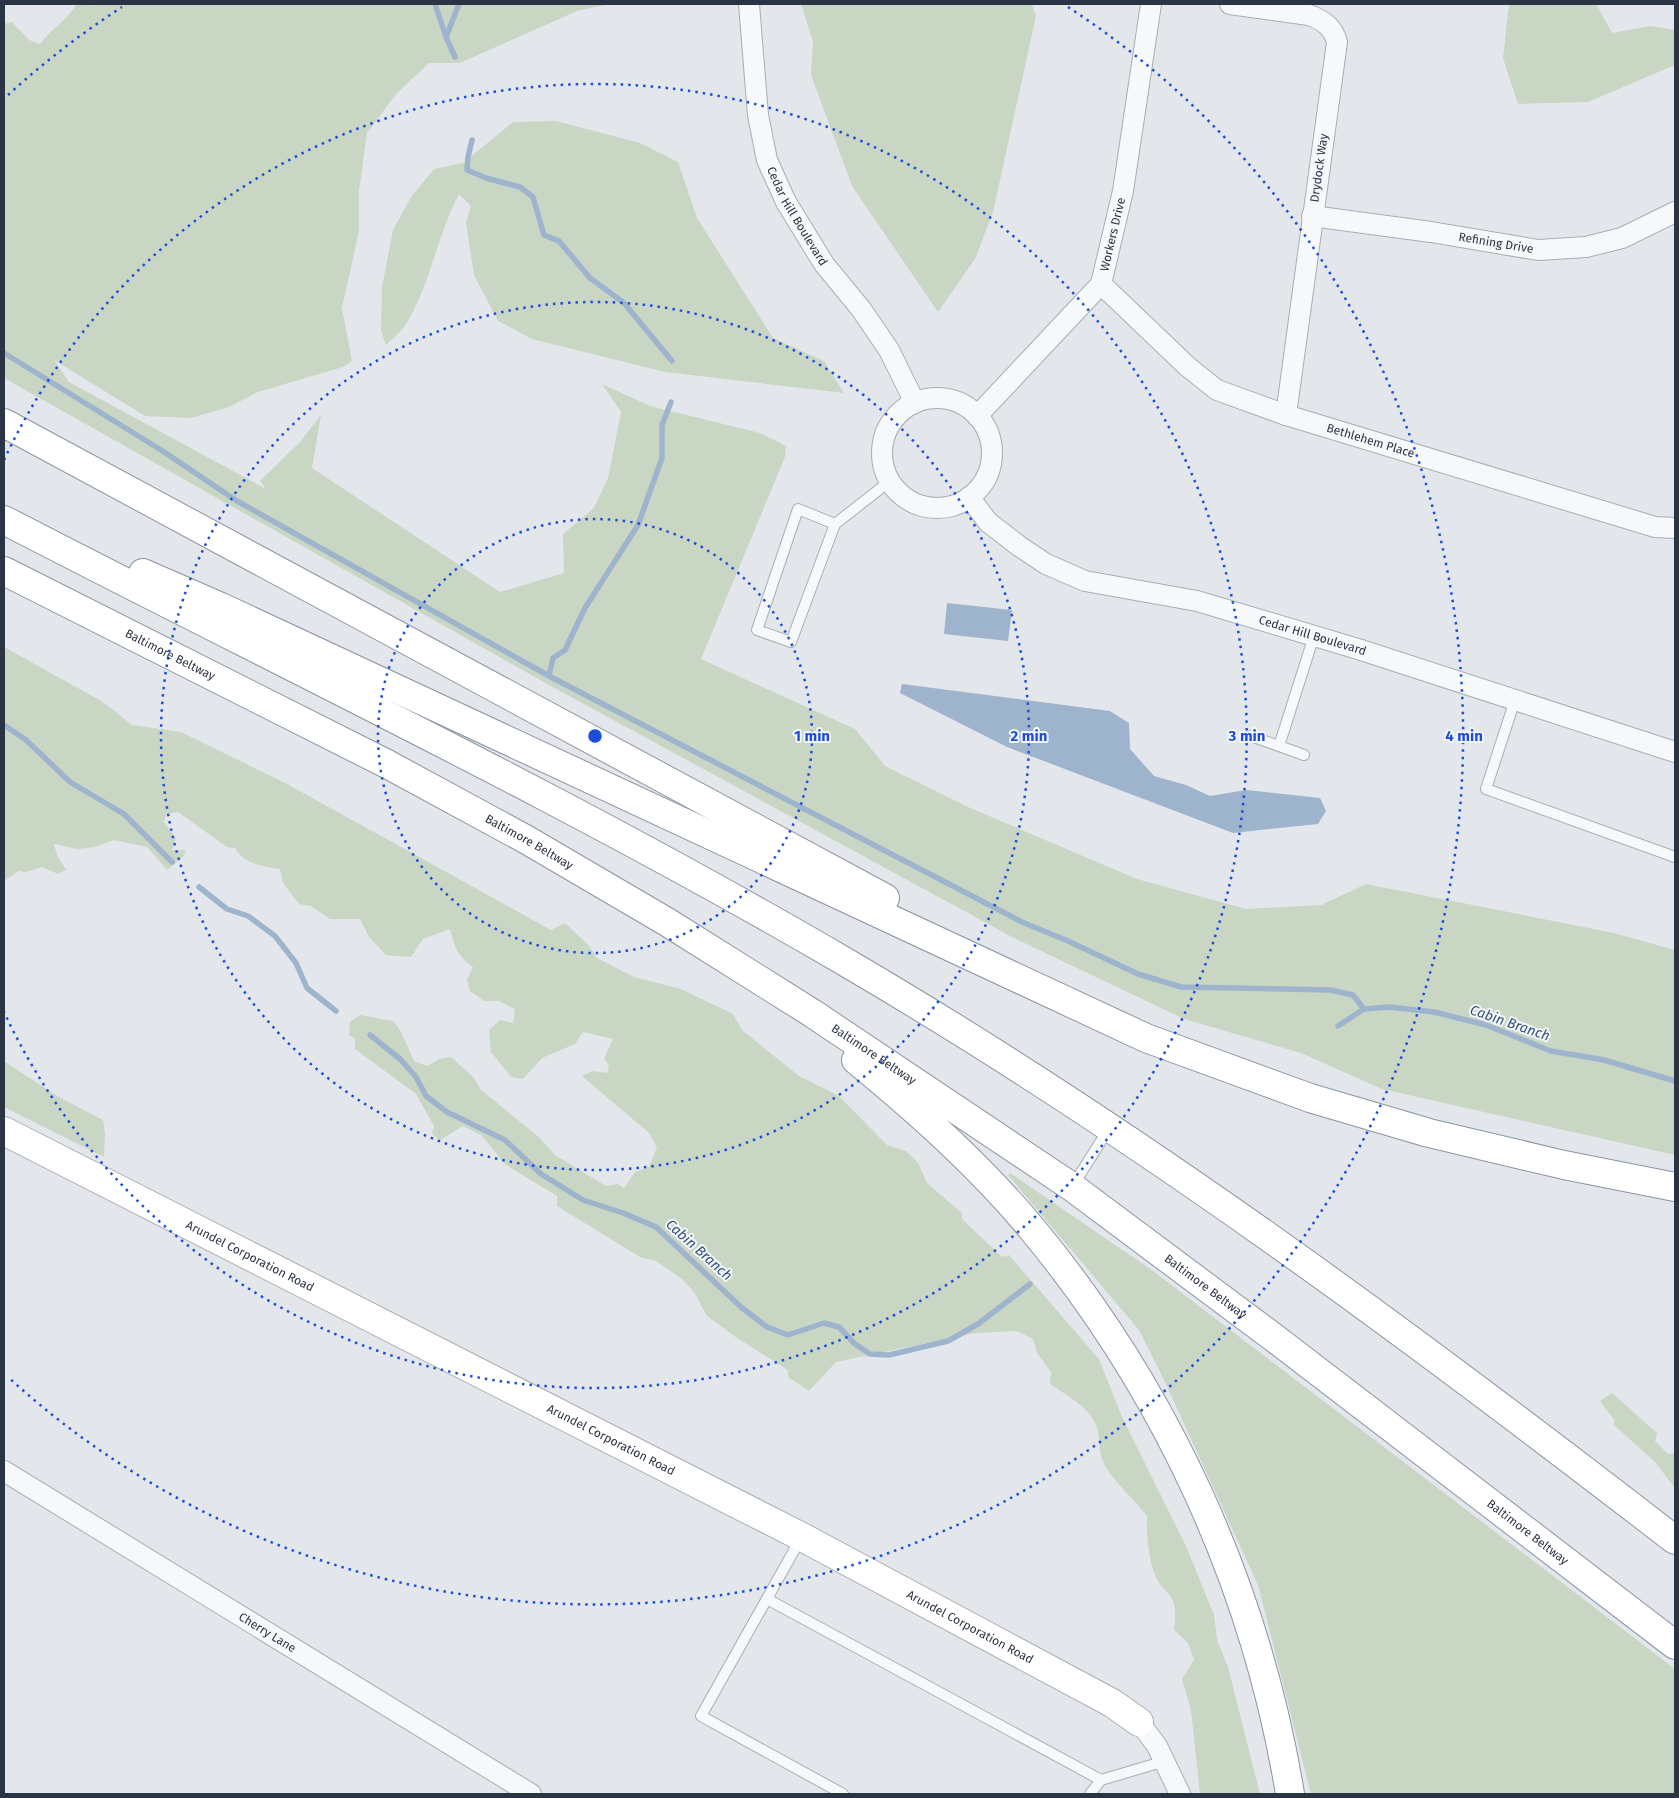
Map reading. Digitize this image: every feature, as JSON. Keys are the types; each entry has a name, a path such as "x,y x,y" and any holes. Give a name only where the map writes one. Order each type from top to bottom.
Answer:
{"main road":[{"path":"4,423 1146,1038"},
{"path":"4,513 221,607 1146,1038 1310,1098 1429,1134 1564,1165 1675,1186"},
{"path":"4,520 552,800 693,875 844,961 1110,1127 1321,1273 1510,1413 1675,1540"},
{"name":"Baltimore Beltway","path":"4,571 387,764 527,840 668,922 812,1013 1072,1187 1288,1349 1675,1645"},
{"path":"668,922 855,1060 901,1098 994,1186 1033,1230 1082,1293 1130,1364 1171,1434 1206,1507 1236,1585 1261,1663 1284,1753 1290,1794"},
{"name":"Arundel Corporation Road","path":"4,1131 802,1537 1112,1703 1139,1722"}],"street":[{"name":"Cedar Hill Boulevard","path":"749,4 758,115 767,160 786,202 824,264 861,309 889,350 915,403"},
{"name":"Workers Drive","path":"977,416 1102,284 1123,191 1151,4"},
{"name":"Drydock Way","path":"1230,4 1309,15 1321,19 1334,31 1337,42 1286,415"},
{"name":"Refining Drive","path":"1312,216 1538,250 1586,247 1622,238 1675,212"},
{"name":"Bethlehem Place","path":"1102,284 1188,367 1217,390 1286,415 1628,519 1655,527 1675,528"},
{"path":"942,398 958,402 977,416 984,424 991,440 992,458 988,474 979,489 969,498 950,507 932,508 916,504 901,494 890,481 883,465 882,448 886,431 896,417 915,403 924,399 942,398"},
{"name":"Cedar Hill Boulevard","path":"969,498 988,522 1019,546 1046,564 1085,582 1197,601 1314,636 1675,752"},
{"name":"Cherry Lane","path":"4,1471 531,1794"},
{"name":"Arundel Corporation Road","path":"1139,1722 1165,1760 1180,1794"}],"lane":[{"path":"835,524 798,509 757,630 791,642 835,524 890,481"},
{"path":"1279,746 1314,636"},
{"path":"1515,700 1486,789 1675,857"},
{"path":"1251,736 1304,755"},
{"path":"1072,1187 1110,1127"},
{"path":"802,1537 701,1716 843,1794"},
{"path":"767,1599 1101,1780"},
{"path":"1090,1794 1101,1780 1165,1760"}],"green space":[{"path":"77,4 91,4 94,6 98,4 609,4 577,11 460,63 429,63 396,94 367,133 359,191 359,231 342,308 352,361 343,367 258,392 229,407 191,418 145,416 54,360 69,382 266,489 260,481 300,442 321,415 312,468 500,592 564,573 563,534 594,508 608,478 621,412 602,384 650,406 760,433 786,446 785,457 701,659 855,729 885,766 968,807 1137,879 1246,909 1321,905 1366,884 1614,933 1675,950 1675,1155 1382,1089 1301,1053 1184,1019 1012,937 549,685 4,378 4,24 12,22 29,40 40,44 69,15"},
{"path":"801,4 1032,4 1036,16 993,212 975,259 938,312 852,186 811,75 813,41"},
{"path":"1509,4 1596,4 1612,33 1650,26 1675,30 1675,65 1588,102 1518,104 1503,58"},
{"path":"556,121 640,143 678,162 697,218 773,338 824,361 844,393 665,372 532,339 498,321 474,275 466,223 471,206 459,194 445,225 417,304 399,333 386,345 381,331 382,287 393,230 411,197 434,169 463,163 513,122"},
{"path":"4,647 103,702 132,725 181,732 287,784 551,930 565,923 589,946 597,958 634,977 681,989 733,1014 742,1030 799,1076 839,1096 887,1145 906,1151 918,1163 927,1183 962,1213 962,1219 1002,1257 1009,1255 1099,1359 1122,1417 1186,1546 1214,1615 1217,1640 1228,1667 1260,1794 1200,1794 1191,1710 1182,1679 1194,1660 1188,1643 1174,1630 1175,1611 1173,1602 1156,1577 1153,1569 1148,1542 1147,1516 1105,1466 1098,1432 1091,1416 1072,1398 1050,1384 1051,1372 1037,1353 1033,1339 1017,1331 975,1333 836,1362 809,1391 788,1377 788,1370 737,1338 707,1316 694,1292 682,1279 656,1261 640,1257 557,1206 557,1196 506,1165 481,1135 463,1126 440,1140 432,1134 434,1126 416,1094 355,1049 355,1039 349,1035 350,1022 360,1015 393,1021 400,1030 414,1061 427,1066 439,1059 451,1057 474,1078 481,1090 540,1138 555,1155 606,1186 618,1184 624,1188 635,1172 649,1167 657,1147 649,1133 582,1076 593,1071 607,1073 609,1066 604,1058 613,1039 583,1032 575,1044 542,1058 523,1079 511,1077 491,1052 489,1030 500,1020 513,1023 515,1009 499,1001 484,1001 470,991 467,980 473,967 457,951 450,929 423,939 411,957 386,955 369,937 360,919 330,919 311,906 299,904 283,883 280,869 261,866 249,861 239,854 235,848 227,847 178,812 166,814 164,822 176,838 172,850 186,850 183,857 167,870 147,847 114,840 95,847 77,849 54,844 57,855 66,870 58,874 42,867 26,872 19,871 4,881"},
{"path":"4,1061 57,1096 103,1120 105,1135 104,1157 4,1107"},
{"path":"1010,1173 1153,1271 1675,1669 1675,1794 1311,1794 1258,1585 1164,1380 1139,1330 1008,1175"},
{"path":"1612,1393 1657,1433 1655,1441 1668,1454 1675,1453 1675,1488 1655,1462 1613,1424 1615,1421 1600,1401"}],"water":[{"path":"947,603 1012,610 1008,641 944,634"},
{"path":"902,684 1110,711 1129,723 1130,749 1154,776 1186,785 1210,796 1246,790 1320,798 1326,811 1318,824 1233,833 1007,747 900,693"}],"waterway":[{"path":"435,4 446,37"},
{"path":"455,57 446,37 459,4"},
{"path":"472,140 467,170 486,178 520,187 533,197 544,235 559,241 590,278 624,303 672,361"},
{"path":"4,353 161,450 237,501 549,676 1022,922 1138,974 1181,987 1330,990 1353,995 1364,1009"},
{"path":"549,676 553,658 565,650 585,608 638,525 662,458 662,425 671,402"},
{"name":"Cabin Branch","path":"4,725 26,740 70,782 124,814 172,862"},
{"name":"Cabin Branch","path":"199,887 227,909 248,916 275,936 296,963 307,988 336,1011"},
{"name":"Cabin Branch","path":"1338,1026 1364,1009 1389,1007 1434,1012 1486,1025 1551,1051 1604,1060 1675,1081"},
{"name":"Cabin Branch","path":"370,1035 400,1059 416,1077 426,1096 447,1112 505,1140 541,1174 583,1200 623,1213 656,1227 741,1307 767,1327 788,1335 824,1323 839,1327 855,1344 870,1354 889,1355 948,1341 978,1324 1030,1284"}]}
